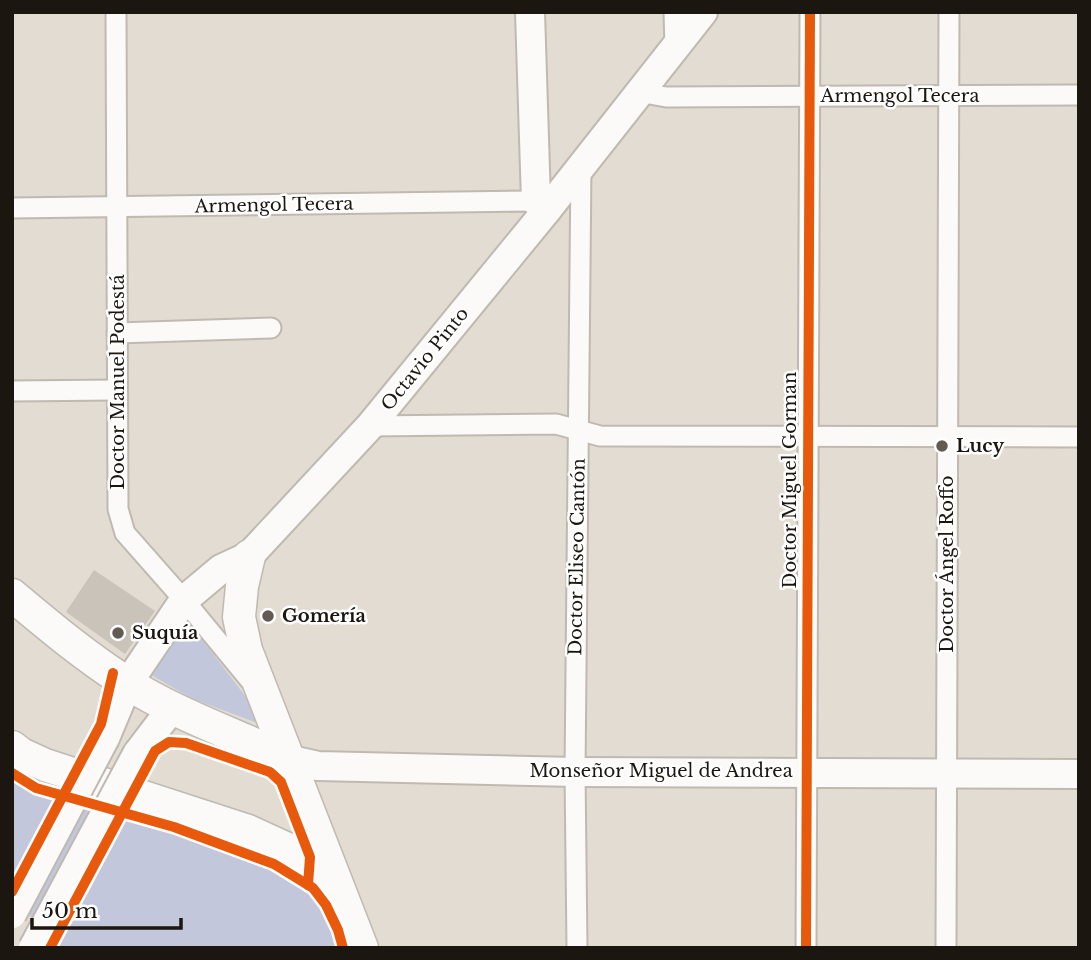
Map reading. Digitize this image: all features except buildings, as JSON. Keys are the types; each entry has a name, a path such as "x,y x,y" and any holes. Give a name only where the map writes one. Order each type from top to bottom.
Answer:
{"main road":[{"path":"530,12 541,205"},
{"name":"Octavio Pinto","path":"12,914 105,738 128,683 184,600 221,569 249,556 370,426 541,205 581,166 703,12"},
{"path":"249,556 239,617 246,650 362,948"},
{"path":"12,595 73,645 128,683 172,708 287,759"},
{"path":"33,948 137,754 172,708"},
{"path":"12,747 46,765 248,831 285,848 310,868 345,905"},
{"name":"Monseñor Miguel de Andrea","path":"287,759 318,766 575,772 1079,774"}],"street":[{"name":"Doctor Manuel Podestá","path":"116,12 118,509 125,533 265,699"},
{"path":"674,12 675,47"},
{"name":"Doctor Miguel Gorman","path":"806,948 810,12"},
{"name":"Doctor Ángel Roffo","path":"946,948 949,12"},
{"name":"Armengol Tecera","path":"639,92 666,97 1079,95"},
{"name":"Doctor Eliseo Cantón","path":"577,948 575,772 581,166"},
{"name":"Armengol Tecera","path":"12,208 541,205"},
{"path":"117,333 271,328"},
{"path":"12,391 117,390"},
{"path":"370,426 556,424 600,436 1079,437"}],"shaded area":[{"path":"185,617 252,705 260,724 193,699 146,672"},
{"path":"12,747 285,848 362,948 58,948 12,895"}],"cycle path":[{"path":"806,948 810,12"},
{"path":"12,892 101,724 113,673"},
{"path":"50,948 155,751 169,742 186,743 270,772 281,782 310,857 308,885"},
{"path":"12,773 36,788 174,827 274,864 313,888 326,905 343,948"}],"place":[{"name":"Lucy","path":"942,446"},
{"name":"Gomería","path":"268,616"},
{"name":"Suquía","path":"118,633"}]}
